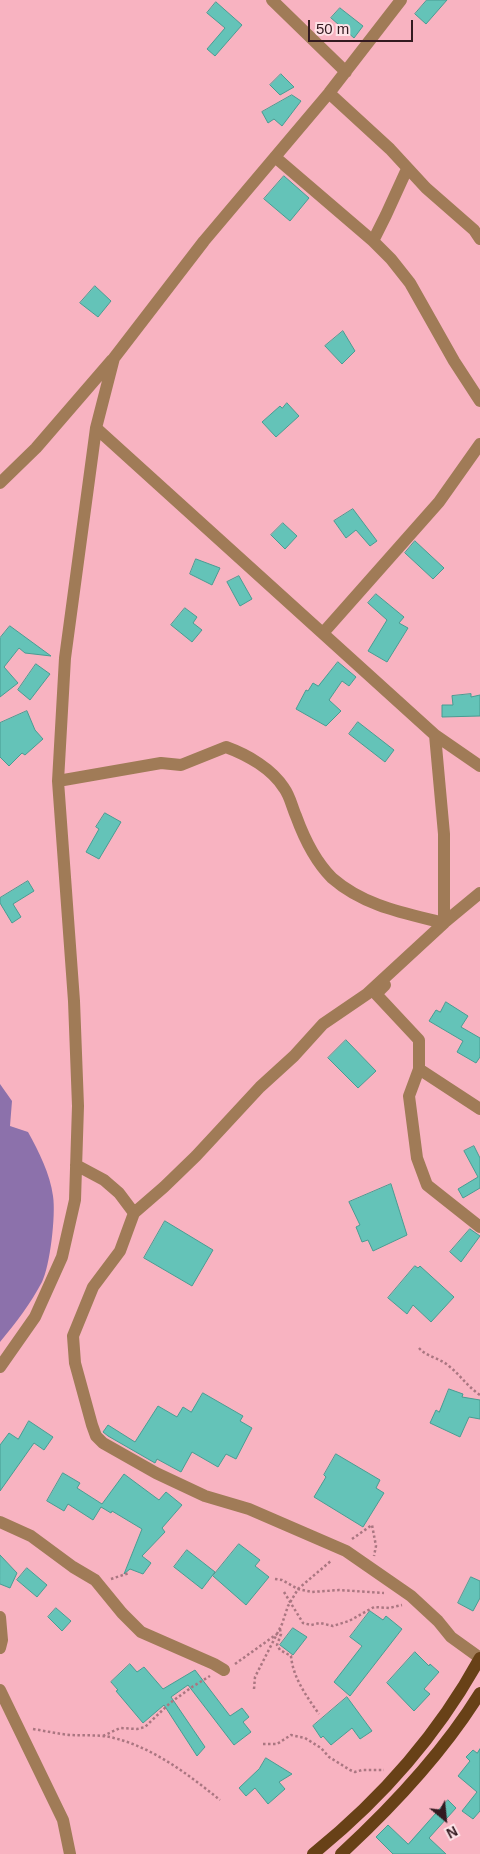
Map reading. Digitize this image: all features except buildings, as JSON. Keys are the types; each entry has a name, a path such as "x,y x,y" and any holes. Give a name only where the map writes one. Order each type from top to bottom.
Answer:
{"main road":[{"path":"313,1854 363,1810 397,1774 432,1732 466,1683 480,1658"},
{"path":"341,1854 375,1824 408,1787 468,1713 480,1693"}],"street":[{"path":"272,0 346,72"},
{"path":"0,483 36,448 114,358 204,241 346,72 400,0"},
{"path":"329,93 390,149 407,169 474,230 480,238"},
{"path":"275,157 373,241 391,259 410,283 480,401"},
{"path":"373,241 407,169"},
{"path":"0,1367 35,1317 62,1257 75,1200 78,1106 74,1001 58,781 65,658 96,428 114,358"},
{"path":"96,428 435,735 480,766"},
{"path":"323,633 439,502 480,444"},
{"path":"435,735 444,834 444,922 376,994 419,1040 419,1069 410,1096 417,1158 427,1185 480,1227"},
{"path":"58,781 161,764 181,765 226,747 237,751 273,773 286,789 315,859 332,877 353,894 376,906 444,922"},
{"path":"480,893 444,922 367,994 323,1024 294,1056 260,1087 196,1156 134,1213 120,1251 93,1287 73,1336 74,1363 96,1436 103,1443 156,1473 205,1496 249,1509 345,1550 411,1596 451,1636 480,1658"},
{"path":"419,1069 480,1109"},
{"path":"76,1165 104,1180 120,1193 134,1213"},
{"path":"0,1522 31,1536 95,1580 122,1613 141,1632 224,1670"},
{"path":"0,1617 2,1640 0,1648"},
{"path":"0,1690 63,1820 70,1854"}],"path":[{"path":"419,1348 425,1355 449,1366 465,1384 480,1395"},
{"path":"254,1689 255,1677 298,1589 345,1550 352,1539 372,1524 376,1546 374,1556 377,1572"},
{"path":"275,1579 282,1580 298,1589 312,1592 339,1590 391,1594"},
{"path":"284,1592 303,1623 311,1625 320,1623 333,1626 348,1622 374,1608 411,1605 430,1614"},
{"path":"280,1628 281,1634 277,1645 280,1650 291,1656 292,1667 307,1698 319,1714"},
{"path":"101,1736 120,1728 137,1729 145,1727 170,1703 192,1687 243,1660 276,1634"},
{"path":"17,1727 69,1735 112,1737 137,1746 168,1762 220,1800"},
{"path":"263,1744 277,1744 291,1735 305,1738 321,1748 328,1758 355,1772 362,1770 387,1770 397,1774"}],"shaded area":[{"path":"0,1084 12,1101 10,1126 28,1132 47,1171 54,1204 50,1253 42,1282 33,1298 0,1342"}]}
